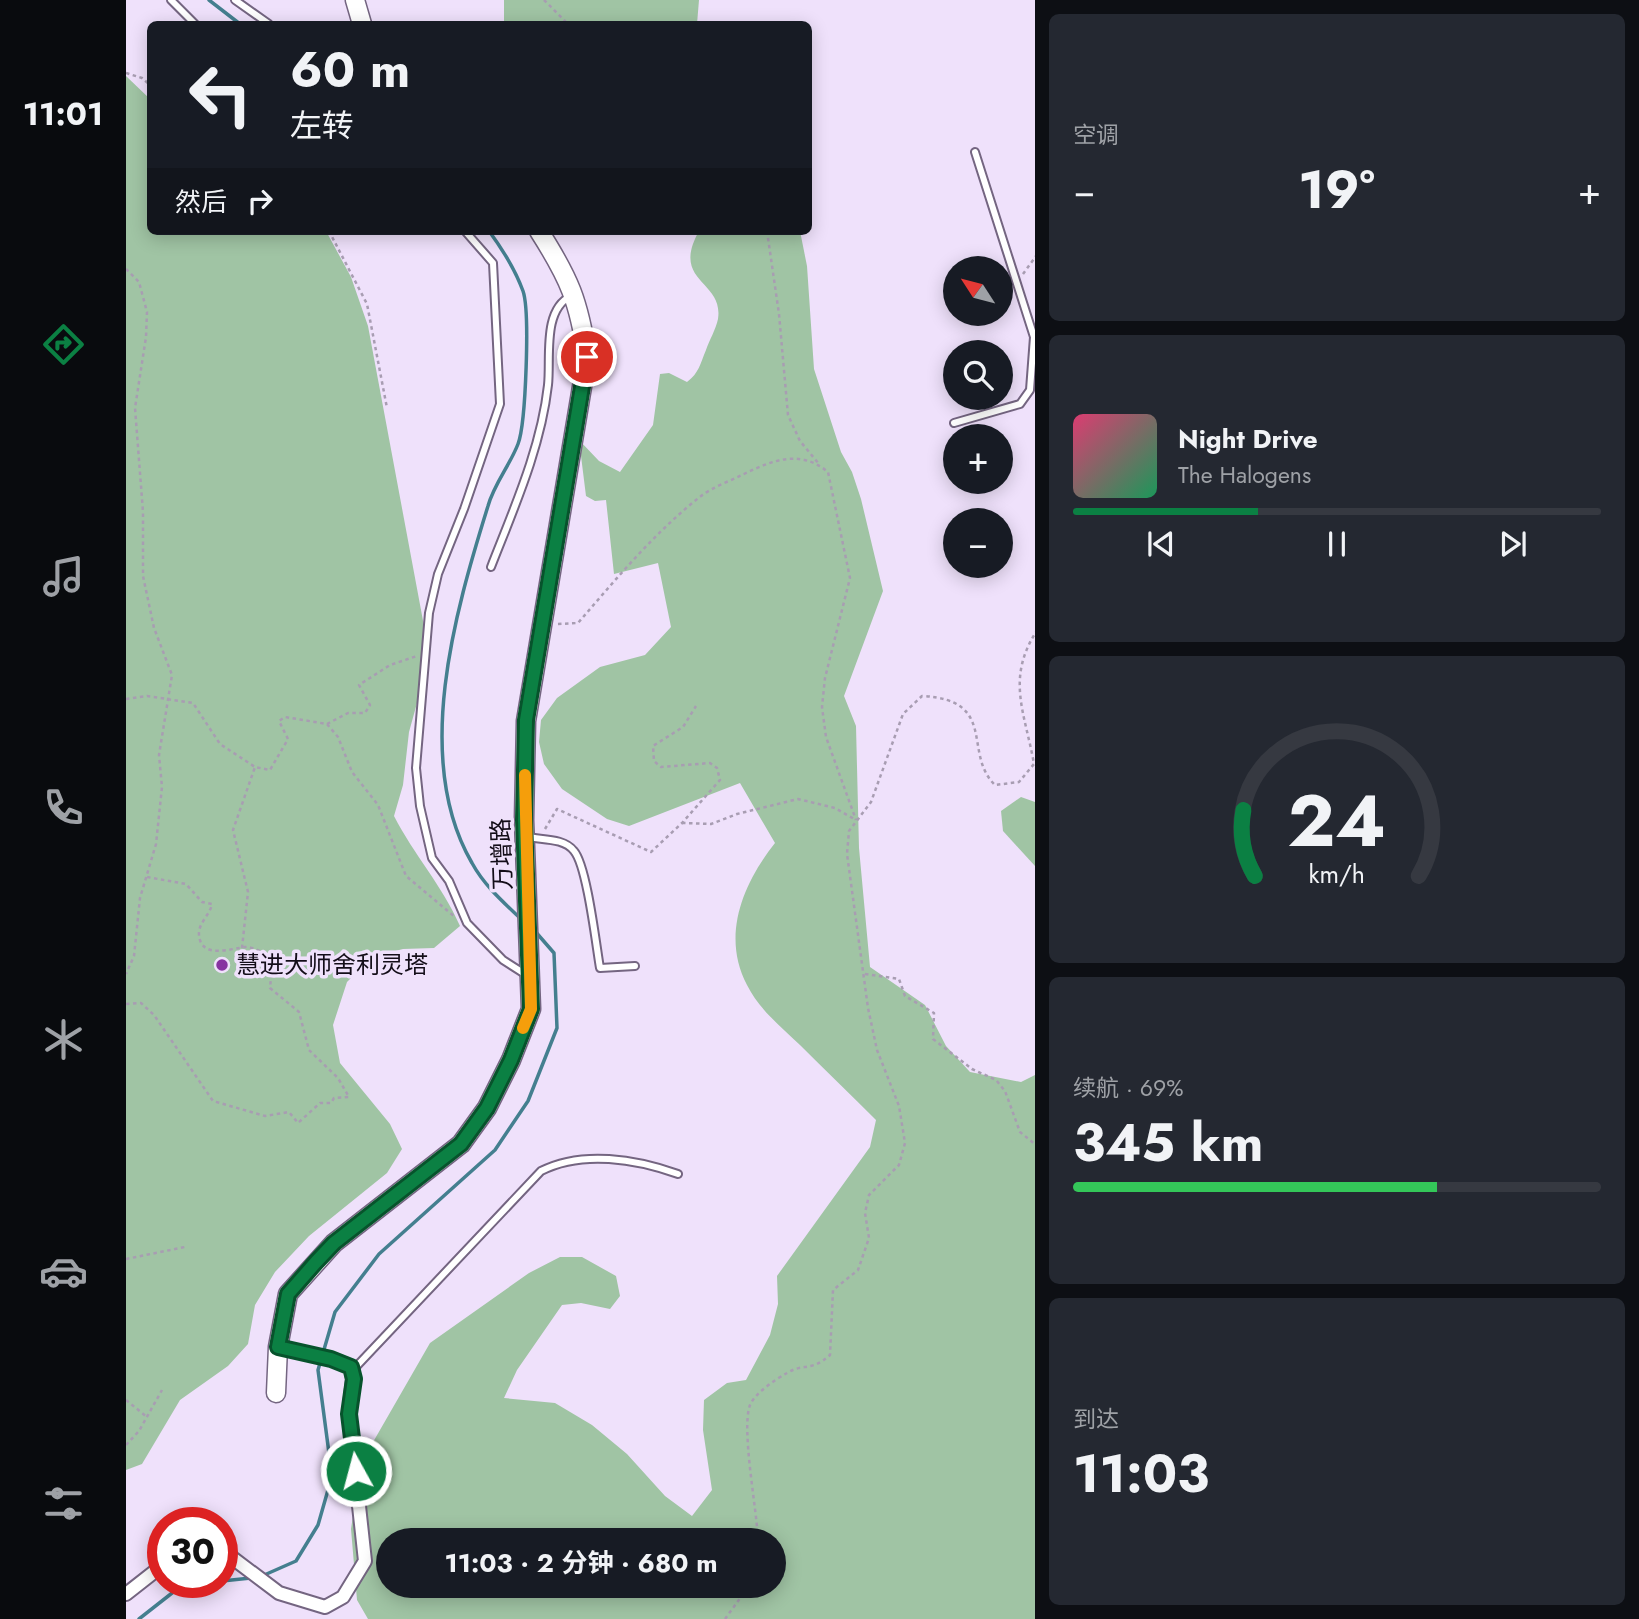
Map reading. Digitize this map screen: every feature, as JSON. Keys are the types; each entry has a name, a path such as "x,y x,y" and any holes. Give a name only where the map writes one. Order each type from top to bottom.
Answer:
{"street":[{"path":"355,0 361,21"},
{"name":"万增路","path":"276,1392 278,1347 288,1294 334,1243 461,1144 487,1108 511,1060 531,1009 528,908 533,838 526,720 587,357 580,310 566,273 542,235"},
{"path":"238,1561 268,1585 293,1600 325,1607 337,1603 343,1597 365,1561 349,1414 352,1371 331,1359 278,1347"},
{"path":"126,1594 147,1578"}],"lane":[{"path":"171,0 192,21"},
{"path":"235,0 266,21"},
{"path":"954,423 1020,404 1030,390 1034,337 975,152"},
{"path":"469,235 494,263 500,404 469,496 438,574 429,613 416,768 420,806 432,858 449,881 467,923 503,960 529,977"},
{"path":"491,567 528,471 548,388 553,313 560,301 574,295"},
{"path":"533,838 561,842 575,852 583,876 600,968 635,966"},
{"path":"352,1371 541,1171 561,1161 582,1158 654,1165 678,1174"}],"path":[{"path":"544,0 565,21"},
{"path":"126,73 147,82"},
{"path":"331,235 368,304 387,408"},
{"path":"768,235 779,314 788,415 800,441 828,472 850,578 825,678 822,707 826,737 856,820"},
{"path":"1017,283 1035,256"},
{"path":"126,269 139,282 147,312 135,408 143,512 143,576 154,628 172,675 159,755 162,787 156,844 140,898 134,956 126,974"},
{"path":"542,625 578,623 657,535 703,494 772,460 796,457 819,464"},
{"path":"757,1528 749,1442 750,1405 757,1395 789,1371 817,1367 830,1355 833,1290 858,1270 869,1238 866,1213 869,1195 899,1165 905,1143 899,1107 877,1050 847,854 849,831 871,802 903,714 922,696 940,697 961,707 977,727 985,776 995,785 1018,782 1034,764 1017,680 1023,653 1035,632"},
{"path":"126,699 147,696 193,703 220,744 255,767 270,770 288,739 279,721 285,717 327,724 348,713 365,713 370,705 359,691 359,685 390,665 426,653"},
{"path":"533,838 557,809 651,852 682,823 720,780 717,768 710,763 661,767 654,761 653,746 683,727 696,706"},
{"path":"327,724 338,737 352,772 378,805 406,876 448,913 467,923"},
{"path":"242,948 248,892 233,830 255,767"},
{"path":"682,823 710,824 737,814 797,799 835,808 856,820"},
{"path":"126,1004 141,1003 154,1015 213,1101 265,1116 289,1112 298,1123 320,1103 331,1103 334,1098 349,1097 338,1078 309,1050 299,1012 270,988 272,957 248,947 215,952 204,946 199,936 201,925 212,904 202,902 186,884 147,877"},
{"path":"864,974 899,979 905,996 934,1013 933,1039 972,1069 996,1080 1004,1091 1020,1132 1035,1145"},
{"path":"126,1259 185,1247"},
{"path":"126,1445 147,1417 162,1390"},
{"path":"126,1401 147,1417"},
{"path":"724,1619 740,1598"}],"green space":[{"path":"504,0 699,0 697,21 504,21"},
{"path":"126,76 147,96 147,235 328,235 351,277 368,326 424,626 422,685 409,732 403,785 394,816 460,926 434,948 403,949 372,957 347,982 333,1025 340,1063 390,1124 402,1149 387,1173 309,1236 275,1272 255,1305 248,1344 228,1366 180,1400 142,1464 126,1470"},
{"path":"697,235 801,235 807,266 814,369 841,452 852,472 861,499 883,591 844,696 856,726 859,848 870,967 925,1005 946,1046 970,1072 1021,1082 1035,1075 1035,1619 368,1619 357,1600 351,1529 361,1463 430,1343 529,1273 560,1257 582,1257 616,1276 620,1296 610,1309 581,1303 562,1305 517,1370 504,1398 555,1403 592,1425 627,1454 665,1496 692,1516 712,1490 703,1430 704,1400 727,1383 746,1380 770,1335 778,1304 777,1276 870,1147 876,1120 764,1010 752,994 739,966 736,929 739,911 753,875 775,843 740,783 629,826 607,819 562,789 544,764 539,742 541,720 557,698 600,667 645,655 671,627 658,563 614,574 606,500 595,501 586,496 579,440 599,461 620,472 653,425 660,374 669,373 687,382 697,372 717,323 718,306 694,271 691,261 692,248"},
{"path":"1021,797 1035,802 1035,866 1003,831 1001,811"}],"waterway":[{"path":"209,0 236,21"},
{"path":"492,235 516,275 525,302 527,343 523,414 518,444 491,498 463,592 445,686 442,733 445,779 454,822 477,871 520,918"},
{"path":"262,1576 296,1561 318,1525 332,1476 318,1370 335,1312 379,1254 495,1150 528,1101 557,1028 554,953 534,930"},
{"path":"238,1579 251,1578"},
{"path":"139,1619 166,1598"}],"slow traffic":[{"path":"523,1028 531,1009 524,820 525,775"}],"place":[{"name":"慧进大师舍利灵塔","path":"222,965"}],"route":[{"path":"356,1471 349,1414 354,1379 351,1367 331,1359 278,1347 288,1294 334,1243 461,1144 487,1108 511,1060 531,1009 524,820 526,720 587,357"}]}
